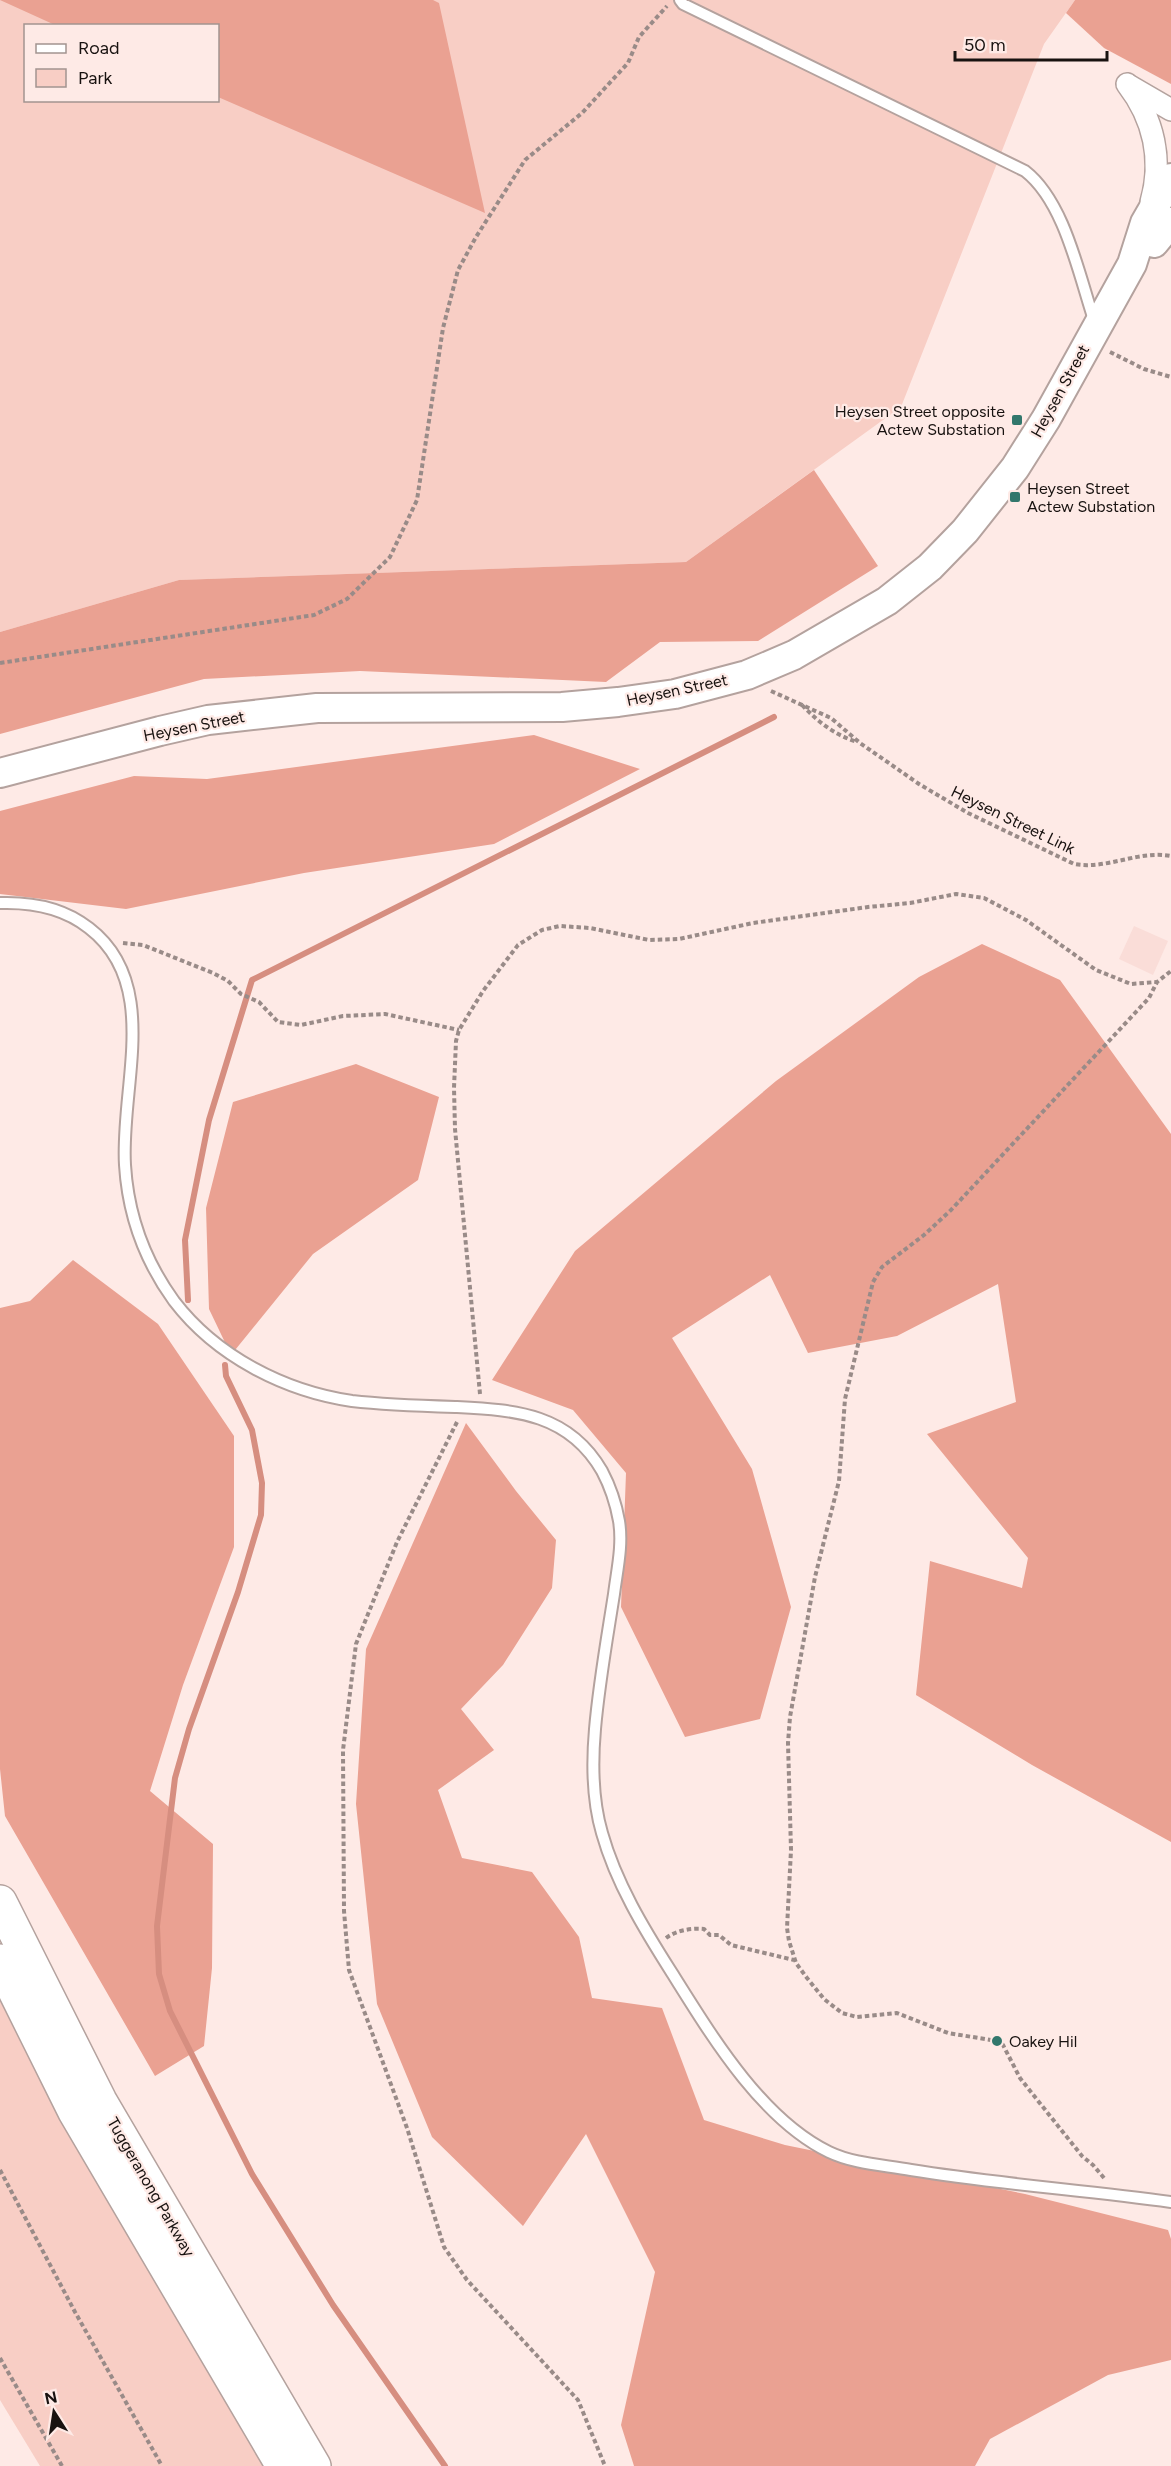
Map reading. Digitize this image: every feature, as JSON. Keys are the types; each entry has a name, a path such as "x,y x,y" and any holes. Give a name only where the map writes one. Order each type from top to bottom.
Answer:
{"highway":[{"name":"Tuggeranong Parkway","path":"0,1902 100,2101 314,2466"},
{"name":"Tuggeranong Parkway","path":"0,1961 75,2112 283,2466"}],"main road":[{"name":"Heysen Street","path":"0,773 160,730 208,720 317,708 562,707 618,702 675,694 747,675 794,655 887,601 930,567 965,531 1015,468 1046,419 1132,264 1160,226 1171,178"}],"street":[{"path":"1160,226 1155,184 1155,142 1143,110 1126,84 1171,110"}],"lane":[{"path":"680,0 683,4 1025,171 1036,179 1059,213 1092,334"},
{"path":"0,903 55,909 83,923 105,941 120,963 133,1014 125,1131 125,1167 130,1204 140,1239 151,1262 176,1303 206,1338 238,1360 308,1391 351,1401 481,1407 539,1417 557,1425 578,1441 601,1470 614,1497 620,1524 620,1555 598,1691 593,1757 595,1798 601,1829 609,1854 631,1904 655,1946 740,2073 785,2122 829,2152 854,2160 959,2178 1171,2202"}],"path":[{"path":"0,663 314,615 347,599 390,557 417,500 443,328 458,270 525,160 582,113 628,63 639,37 673,0"},
{"path":"1092,334 1144,369 1171,377"},
{"name":"Heysen Street Link","path":"860,743 835,733 820,723 799,703 831,718 860,743 919,784 968,813 1074,864 1088,866 1156,853 1171,856"},
{"path":"481,1407 454,1130 456,1041 459,1030 483,991 518,945 542,930 560,926 590,928 649,940 679,939 753,923 910,903 956,894 984,898 1026,920 1096,970 1131,984 1157,982"},
{"path":"105,941 143,945 213,973 251,997 278,1022 301,1025 343,1016 385,1014 459,1030"},
{"path":"1118,2195 1093,2165 1082,2156 1030,2092 1009,2055 997,2041 948,2033 897,2013 849,2016 824,1999 795,1960 788,1928 791,1850 788,1743 790,1717 815,1577 839,1481 845,1399 873,1282 882,1267 924,1235 951,1210 1149,998 1157,982 1171,971"},
{"path":"464,1408 397,1542 356,1644 343,1750 345,1911 349,1970 407,2128 444,2247 467,2280 578,2400 605,2466"},
{"path":"655,1946 672,1934 692,1928 704,1929 710,1935 718,1935 731,1945 795,1960"},
{"path":"0,2170 75,2312 162,2466"},
{"path":"0,2358 62,2466"}],"shaded area":[{"path":"0,0 433,0 439,3 485,213 219,97 219,24 53,24"},
{"path":"1075,0 1171,0 1171,84 1104,48 1066,13"},
{"path":"814,470 878,566 758,641 660,642 606,682 360,671 204,679 0,734 0,632 179,580 686,562"},
{"path":"534,735 640,769 494,844 304,873 126,909 0,894 0,811 134,776 207,779"},
{"path":"1134,926 1168,941 1153,975 1119,959"},
{"path":"982,944 1060,980 1171,1134 1171,1842 1032,1765 916,1695 930,1561 1022,1588 1028,1558 927,1434 1016,1402 998,1284 897,1336 808,1353 770,1275 672,1338 752,1469 791,1607 760,1719 685,1737 621,1607 626,1473 573,1410 492,1380 575,1251 776,1081 919,977"},
{"path":"356,1064 439,1097 418,1180 313,1254 231,1355 209,1309 206,1208 233,1102"},
{"path":"73,1260 158,1324 234,1436 234,1547 183,1685 150,1791 213,1844 212,1968 204,2046 155,2076 5,1816 0,1769 0,1308 30,1301"},
{"path":"466,1423 516,1491 556,1540 552,1588 503,1665 461,1709 494,1750 438,1790 462,1858 532,1872 579,1937 592,1998 662,2008 704,2120 785,2145 1025,2194 1168,2230 1171,2239 1171,2360 1108,2375 990,2439 975,2466 634,2466 621,2425 655,2272 586,2134 523,2226 432,2137 377,2004 356,1804 366,1649"}],"green space":[{"path":"0,0 1075,0 1044,44 901,407 686,562 179,580 0,632"},
{"path":"0,1972 285,2466 40,2466 0,2400"}],"waterway":[{"path":"188,1300 185,1240 209,1120 252,980 774,717"},
{"path":"225,1365 226,1376 252,1430 262,1483 261,1515 238,1592 189,1729 175,1778 157,1926 159,1974 170,2011 252,2174 333,2305 445,2466"}],"place":[{"name":"Heysen Street opposite Actew Substation","path":"1017,420"},
{"name":"Heysen Street Actew Substation","path":"1015,497"},
{"name":"Oakey Hil","path":"997,2041"}]}
